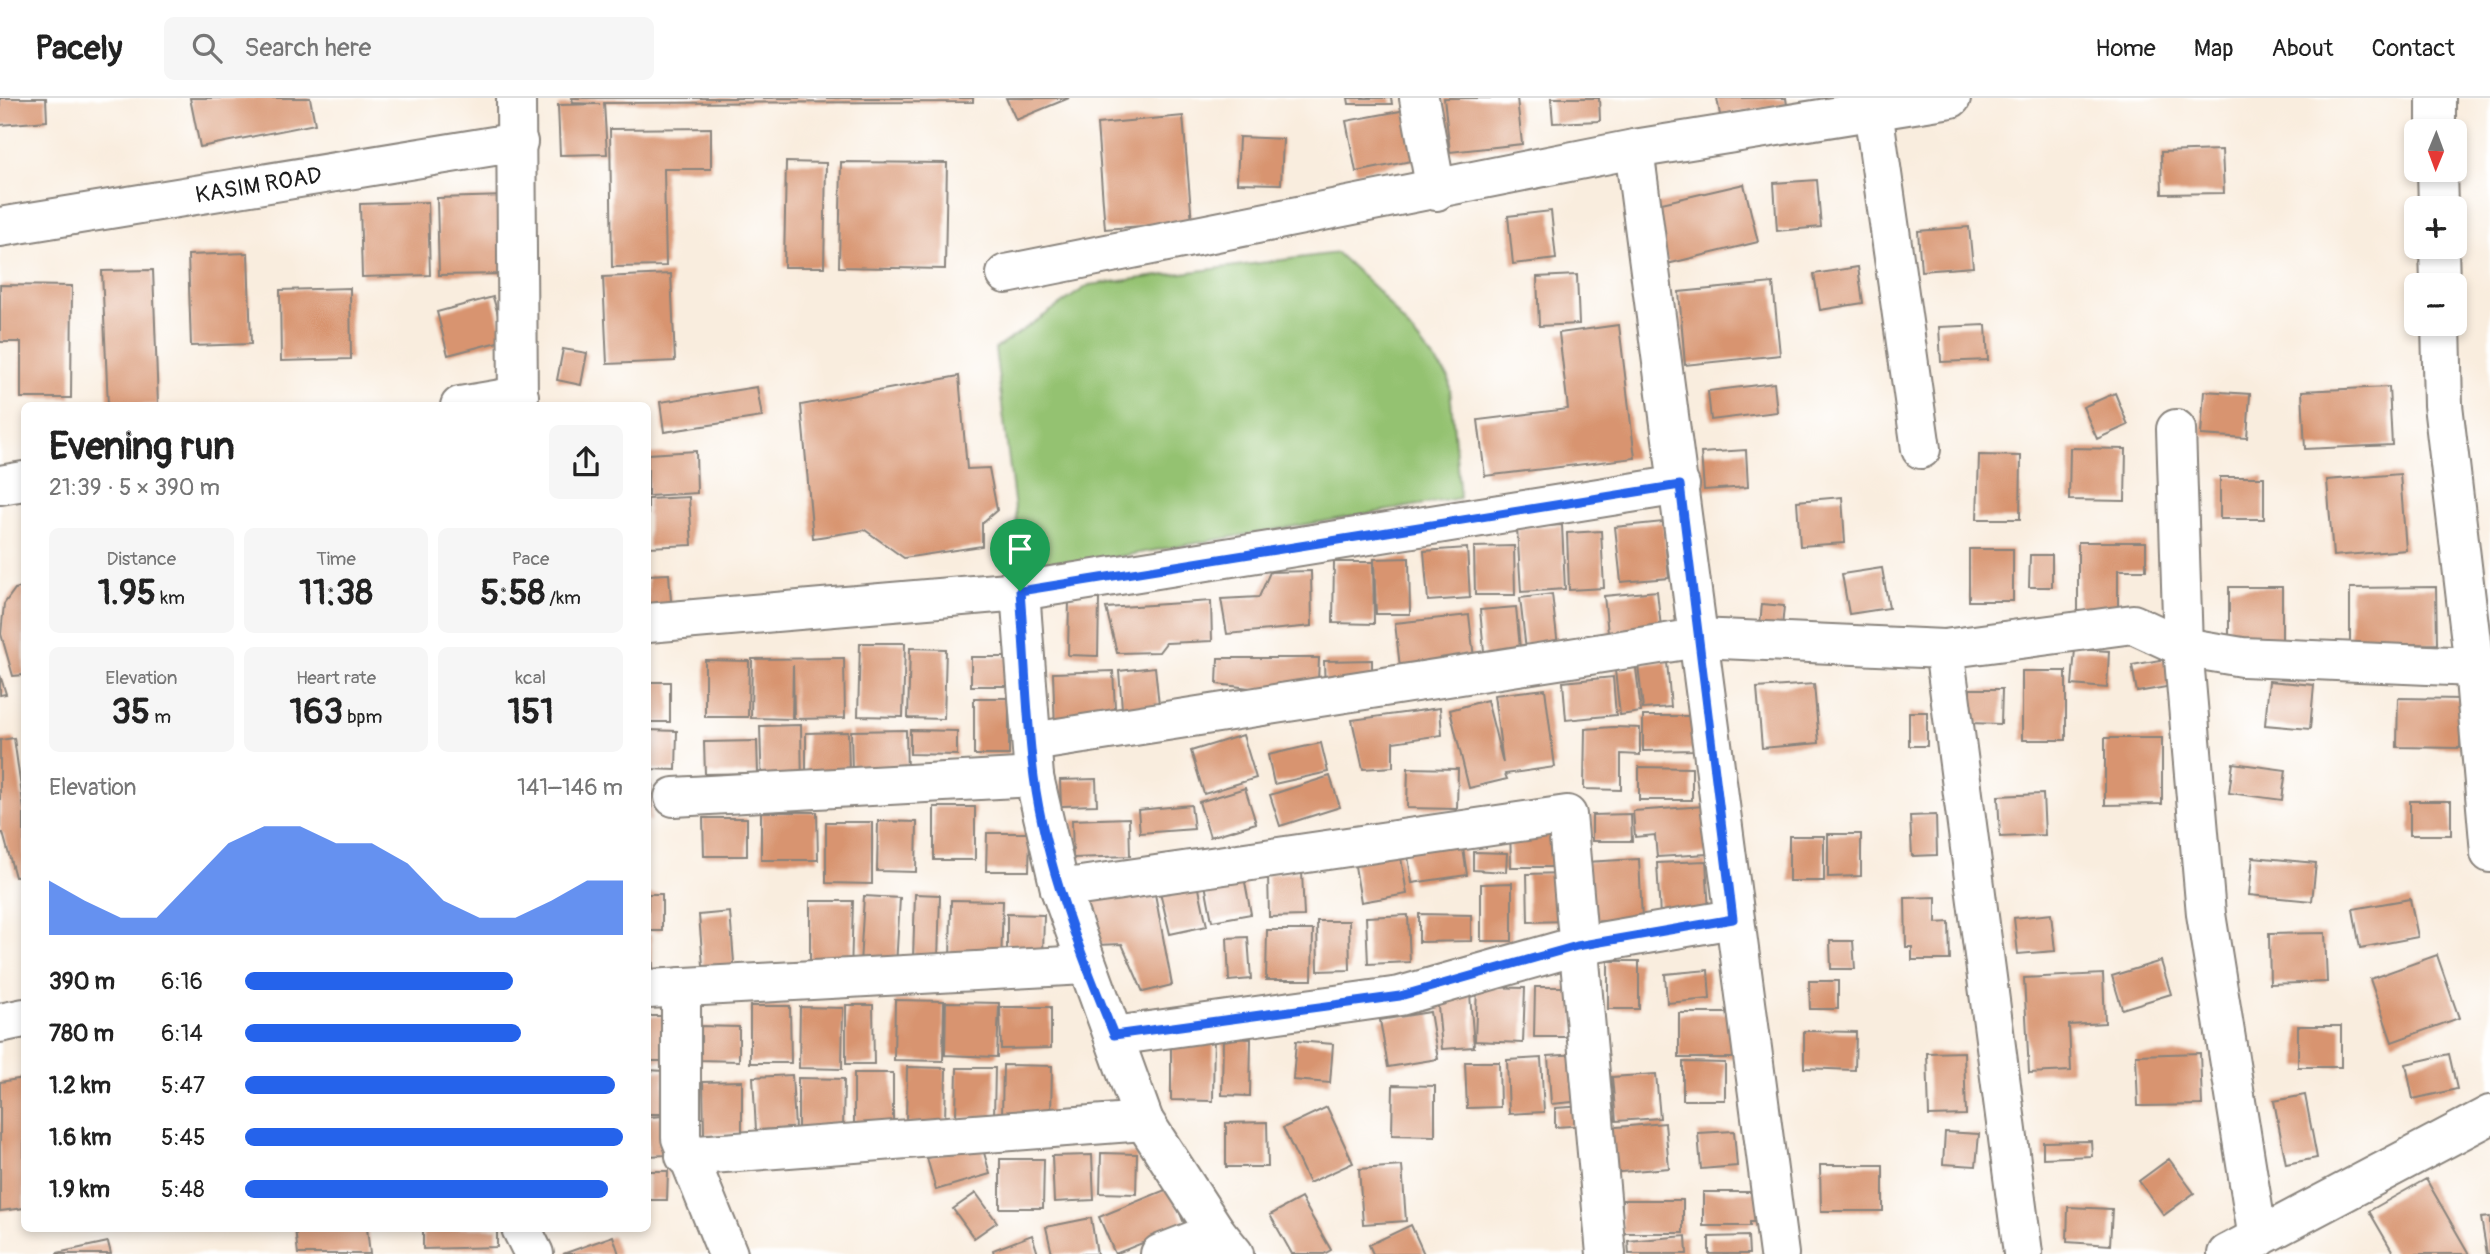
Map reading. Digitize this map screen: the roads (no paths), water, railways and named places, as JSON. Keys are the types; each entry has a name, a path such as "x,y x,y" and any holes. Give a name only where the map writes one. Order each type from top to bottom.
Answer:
{"street":[{"path":"516,98 519,401"},
{"path":"1419,98 1436,191"},
{"path":"1006,274 1436,191 1634,149 1873,110 1912,101 1951,98"},
{"path":"2436,98 2436,119"},
{"path":"1873,110 1921,449"},
{"name":"KASIM ROAD","path":"0,227 518,142"},
{"path":"1634,149 1779,1254"},
{"path":"2441,336 2443,405 2474,667 2490,853"},
{"path":"2176,429 2183,647 2206,914 2243,1247 2490,1115"},
{"path":"0,485 21,482"},
{"path":"651,623 1020,591 1680,485"},
{"path":"1020,591 1033,759 1060,889 1085,965 1114,1035 1144,1121 1225,1243 1160,1254"},
{"path":"674,796 1033,759 1698,638 1944,649 2133,624 2183,647 2242,657 2474,667"},
{"path":"1944,649 2023,1253"},
{"path":"1060,889 1567,815 1606,1254"},
{"path":"1114,1035 1400,996 1577,946 1733,919"},
{"path":"728,1254 685,1156 664,988 1085,965"},
{"path":"0,1023 21,1019"},
{"path":"685,1156 1144,1121"},
{"path":"523,1232 534,1254"}]}
